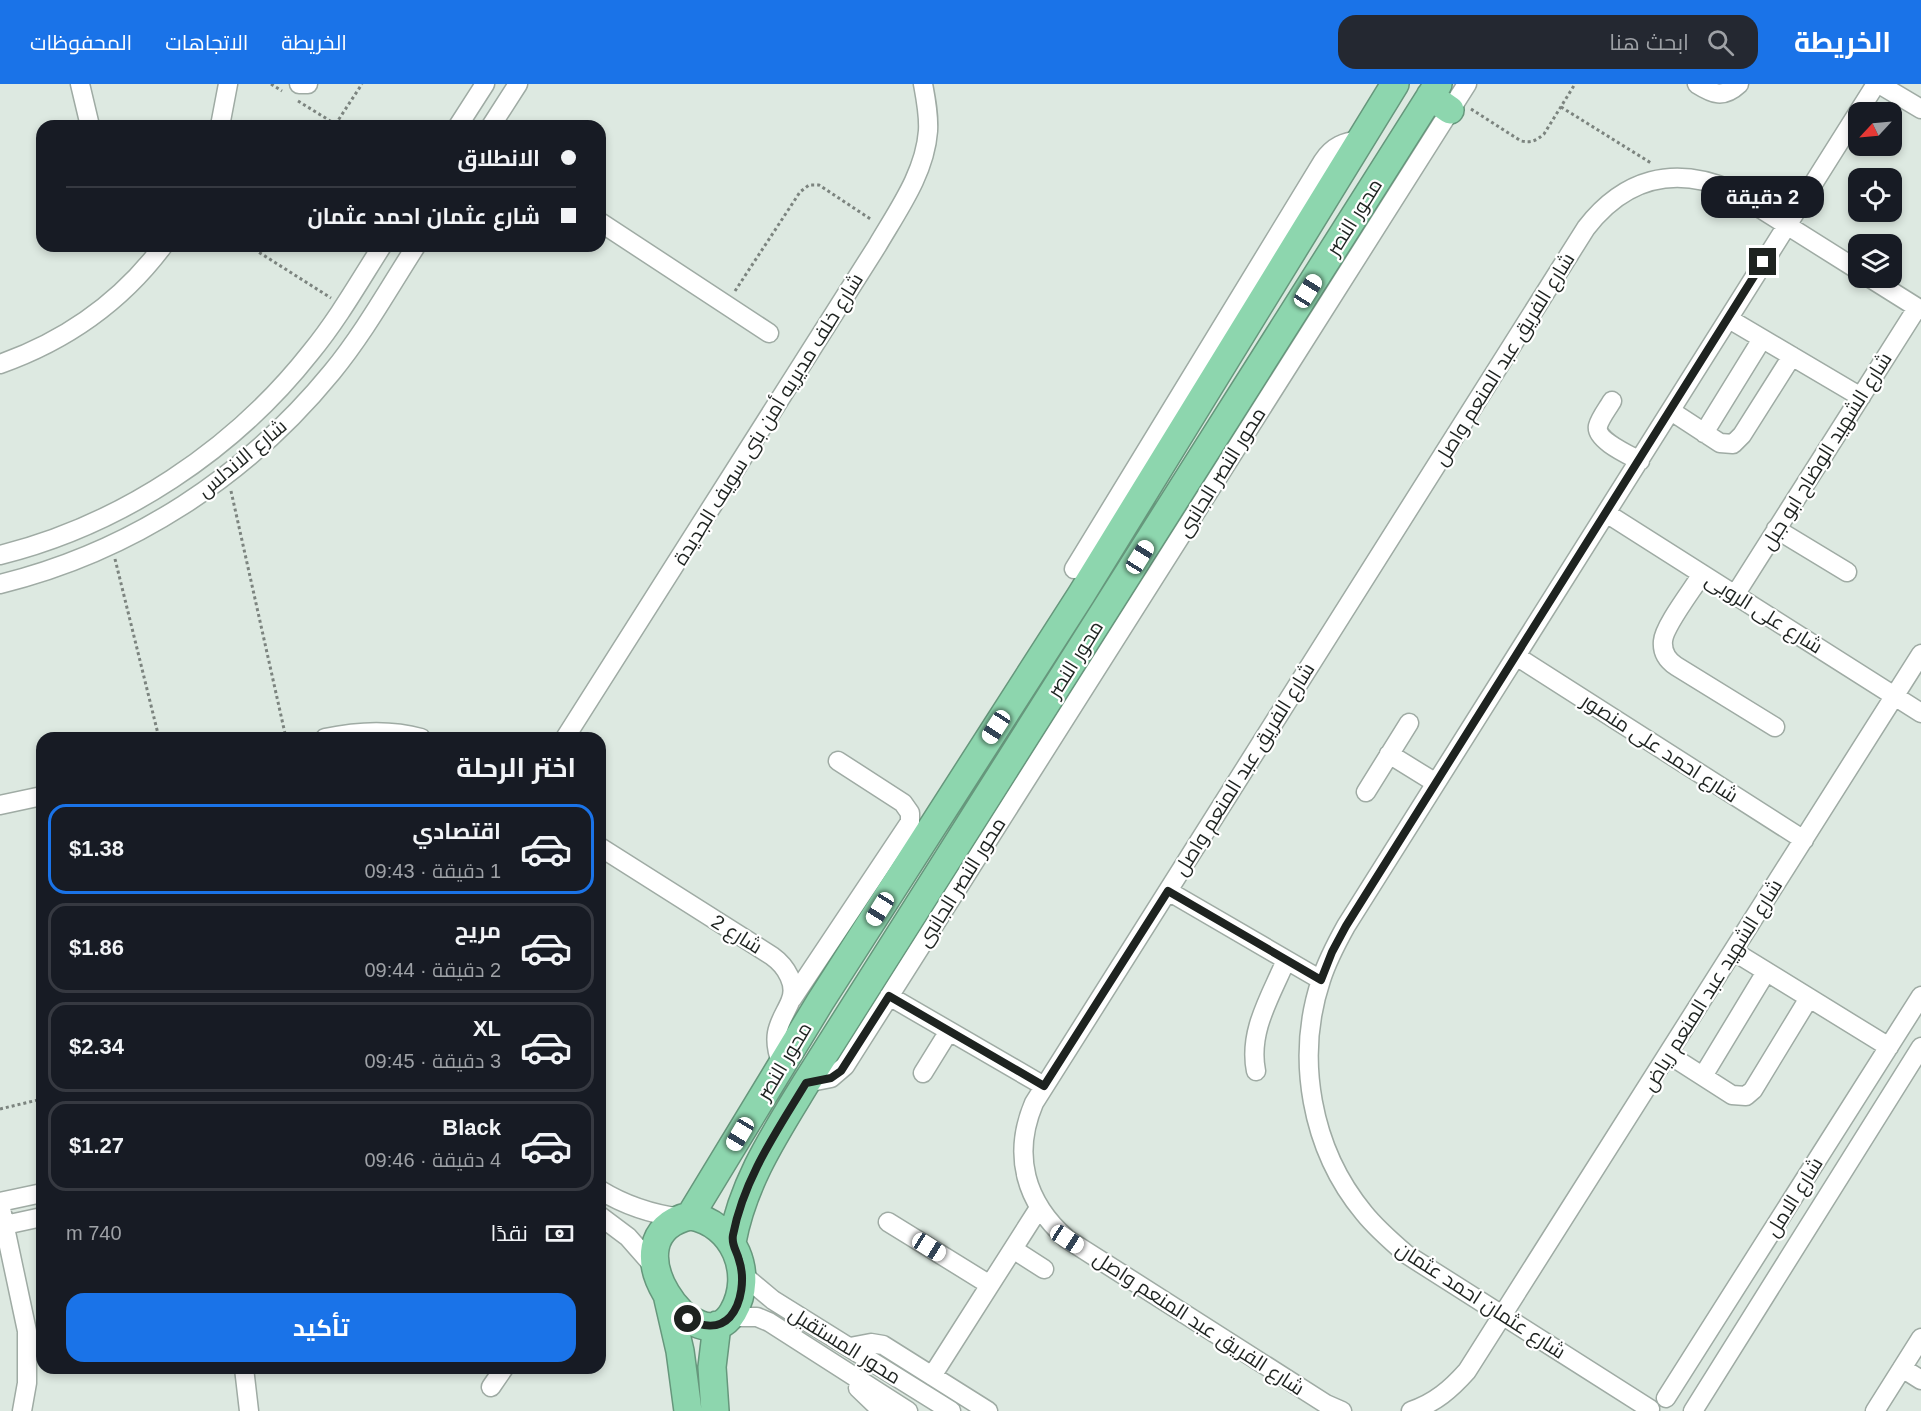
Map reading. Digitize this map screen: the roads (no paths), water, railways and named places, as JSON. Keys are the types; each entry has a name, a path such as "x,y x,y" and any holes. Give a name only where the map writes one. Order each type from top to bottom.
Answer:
{"highway":[{"name":"محور النصر","path":"686,1217 719,1168 820,1002 1081,595 1395,84"},
{"name":"محور النصر","path":"732,1242 747,1186 759,1161 806,1083 1105,612 1448,95"},
{"path":"1081,595 1105,612"},
{"path":"719,1168 747,1186"},
{"path":"688,1411 680,1352 654,1259 659,1238 672,1223 686,1217 710,1222 719,1227 732,1242 742,1274 740,1296 723,1321 712,1367 715,1411"},
{"path":"661,1281 682,1315 688,1319 700,1325 723,1321"}],"street":[{"path":"80,84 89,120"},
{"path":"221,120 228,84"},
{"path":"299,84 308,84"},
{"path":"462,120 485,84"},
{"path":"495,120 518,84"},
{"name":"شارع خلف مديريه أمن بنى سويف الجديدة","path":"569,732 878,246 914,181 921,164 928,130 928,112 923,84"},
{"path":"1697,84 1712,93 1719,94 1739,84"},
{"path":"1877,84 1921,109"},
{"name":"شارع عثمان احمد عثمان","path":"1650,1410 1406,1254 1369,1219 1345,1186 1320,1131 1309,1070 1313,1010 1332,952 1346,926 1877,84"},
{"name":"محور النصر الجانبى","path":"806,1083 831,1078 841,1071 1448,95"},
{"path":"1074,569 1328,153 1342,143 1361,140"},
{"name":"شارع الفريق عبد المنعم واصل","path":"1330,1409 1067,1239 1056,1229 1039,1208 1026,1176 1023,1142 1029,1116 1044,1086 1586,228 1599,212 1614,198 1632,187 1652,180 1673,177 1693,178 1712,182 1731,190 1786,225"},
{"path":"1786,225 1848,264"},
{"path":"606,226 769,333"},
{"path":"0,364 42,348 83,324 126,288 157,252"},
{"name":"شارع الاندلس","path":"0,555 47,540 109,514 148,493 196,462 232,433 286,381 311,352 344,306 378,252"},
{"name":"شارع الاندلس","path":"0,585 57,568 112,545 163,518 228,474 280,429 333,370 357,339 412,252"},
{"path":"1886,288 1919,309"},
{"name":"شارع الشهيد الوضاح ابو جبل","path":"1735,595 1919,309"},
{"path":"1729,319 1861,397"},
{"path":"1704,433 1762,339"},
{"path":"1671,411 1720,443 1726,445 1738,440 1792,356"},
{"path":"1612,401 1598,425 1599,432 1603,439 1640,461"},
{"name":"شارع على الروبى","path":"1606,513 1921,713"},
{"path":"1776,529 1847,572"},
{"path":"1702,574 1665,633 1662,645 1664,651 1670,662 1775,727"},
{"name":"شارع الشهيد عبد المنعم رياض","path":"1503,1315 1921,654"},
{"name":"شارع احمد على منصور","path":"1516,656 1804,840"},
{"path":"1366,792 1409,723"},
{"path":"1389,754 1436,783"},
{"path":"782,1066 777,1044 777,1033 782,1017 910,822 910,813 903,803 838,761"},
{"path":"0,805 36,797"},
{"name":"شارع 2","path":"606,851 779,961 789,975 793,991 792,999"},
{"path":"1168,891 1321,980"},
{"path":"1733,951 1889,1047"},
{"path":"1257,1071 1254,1052 1259,1023 1286,960"},
{"path":"1703,1076 1766,972"},
{"path":"889,996 1044,1086"},
{"name":"شارع الامل","path":"1666,1398 1921,996"},
{"path":"1668,1054 1732,1095 1741,1097 1750,1094 1809,998"},
{"path":"923,1073 949,1031"},
{"name":"شارع الامل","path":"1691,1411 1921,1047"},
{"path":"22,1411 27,1383 27,1331 0,1203 36,1194"},
{"path":"606,1194 627,1206 640,1210 686,1217"},
{"path":"932,1376 1039,1208"},
{"path":"4,1225 36,1218"},
{"path":"888,1222 990,1285"},
{"path":"606,1224 628,1237 661,1281"},
{"path":"1013,1249 1044,1269"},
{"name":"محور المستقبل","path":"742,1274 773,1300 951,1411"},
{"path":"1413,1411 1429,1404 1456,1384 1503,1315"},
{"name":"محور المستقبل","path":"723,1321 757,1317 769,1322 908,1411"},
{"path":"1875,1411 1921,1338"},
{"path":"850,1347 871,1343 882,1345 988,1411"},
{"path":"842,1368 861,1392 882,1411"},
{"path":"1902,1368 1921,1380"},
{"path":"245,1374 249,1411"},
{"path":"491,1387 500,1374"},
{"path":"1650,1410 1657,1402 1666,1398 1678,1400 1691,1411"}]}
